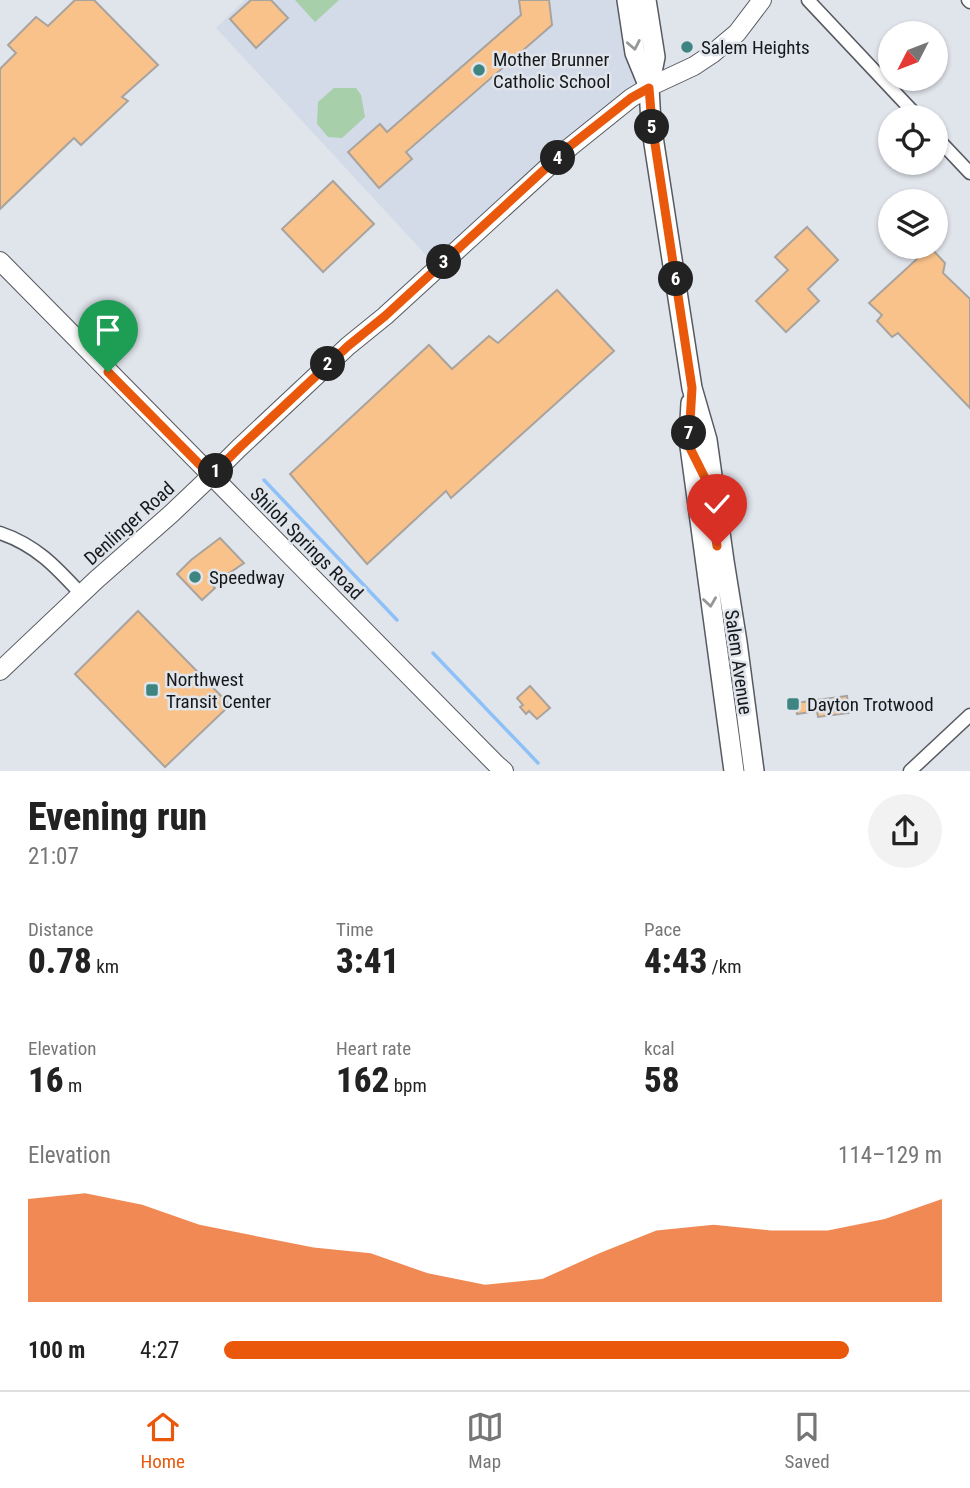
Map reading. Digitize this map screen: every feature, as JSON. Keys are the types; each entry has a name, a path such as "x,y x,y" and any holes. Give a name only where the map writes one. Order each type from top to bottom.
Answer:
{"main road":[{"name":"Salem Avenue","path":"626,0 635,53 649,88"},
{"name":"Salem Avenue","path":"646,0 655,57 649,88 652,124 692,388 707,440 754,771"},
{"name":"Salem Avenue","path":"692,388 689,439 734,771"},
{"path":"690,448 708,484 717,546 725,570"}],"street":[{"name":"Denlinger Road","path":"0,671 348,346 385,316 570,146 631,98 712,54 737,33 762,0"},
{"path":"808,0 907,105"},
{"path":"948,150 970,173"},
{"name":"Shiloh Springs Road","path":"0,261 500,768"},
{"path":"0,533 14,537 40,553 81,594"},
{"path":"910,771 970,715"}],"shaded area":[{"path":"245,0 627,0 649,87 437,267 216,28"}],"green space":[{"path":"295,0 339,0 315,22"},
{"path":"334,88 356,88 361,95 365,117 342,138 328,137 317,124 318,102"}],"building":[{"path":"75,0 94,0 158,65 122,97 128,101 81,145 74,138 0,209 0,69 16,53 8,45 36,17 48,26"},
{"path":"251,0 271,0 288,18 256,48 230,19"},
{"name":"Mother Brunner Catholic School","path":"519,0 549,0 552,25 406,152 412,159 379,188 348,152 380,124 387,132 521,15"},
{"path":"333,181 374,224 323,272 282,229"},
{"path":"807,227 838,260 808,289 819,301 786,332 756,301 788,270 775,257"},
{"path":"917,259 941,259 945,263 943,273 970,299 970,408 898,333 892,337 877,321 882,315 869,303"},
{"path":"557,290 614,351 451,498 446,491 367,564 290,474 429,345 452,369 489,336 498,343"},
{"path":"220,538 244,563 212,585 215,588 202,600 177,574"},
{"name":"Northwest Transit Center","path":"138,611 230,705 165,767 75,674"},
{"path":"530,686 550,708 537,719 529,711 526,714 517,698"},
{"path":"847,696 849,713 818,717 817,711 797,714 795,703"}],"waterway":[{"path":"264,480 397,620"},
{"path":"433,653 538,763"}],"place":[{"name":"Salem Heights","path":"687,47"},
{"name":"Mother Brunner Catholic School","path":"479,70"},
{"name":"Speedway","path":"195,577"},
{"name":"Northwest Transit Center","path":"152,690"},
{"name":"Dayton Trotwood","path":"793,704"}],"route":[{"path":"108,372 211,476 348,346 385,316 570,146 631,98 649,88 652,124 692,388 690,448 708,484 717,546"}]}
